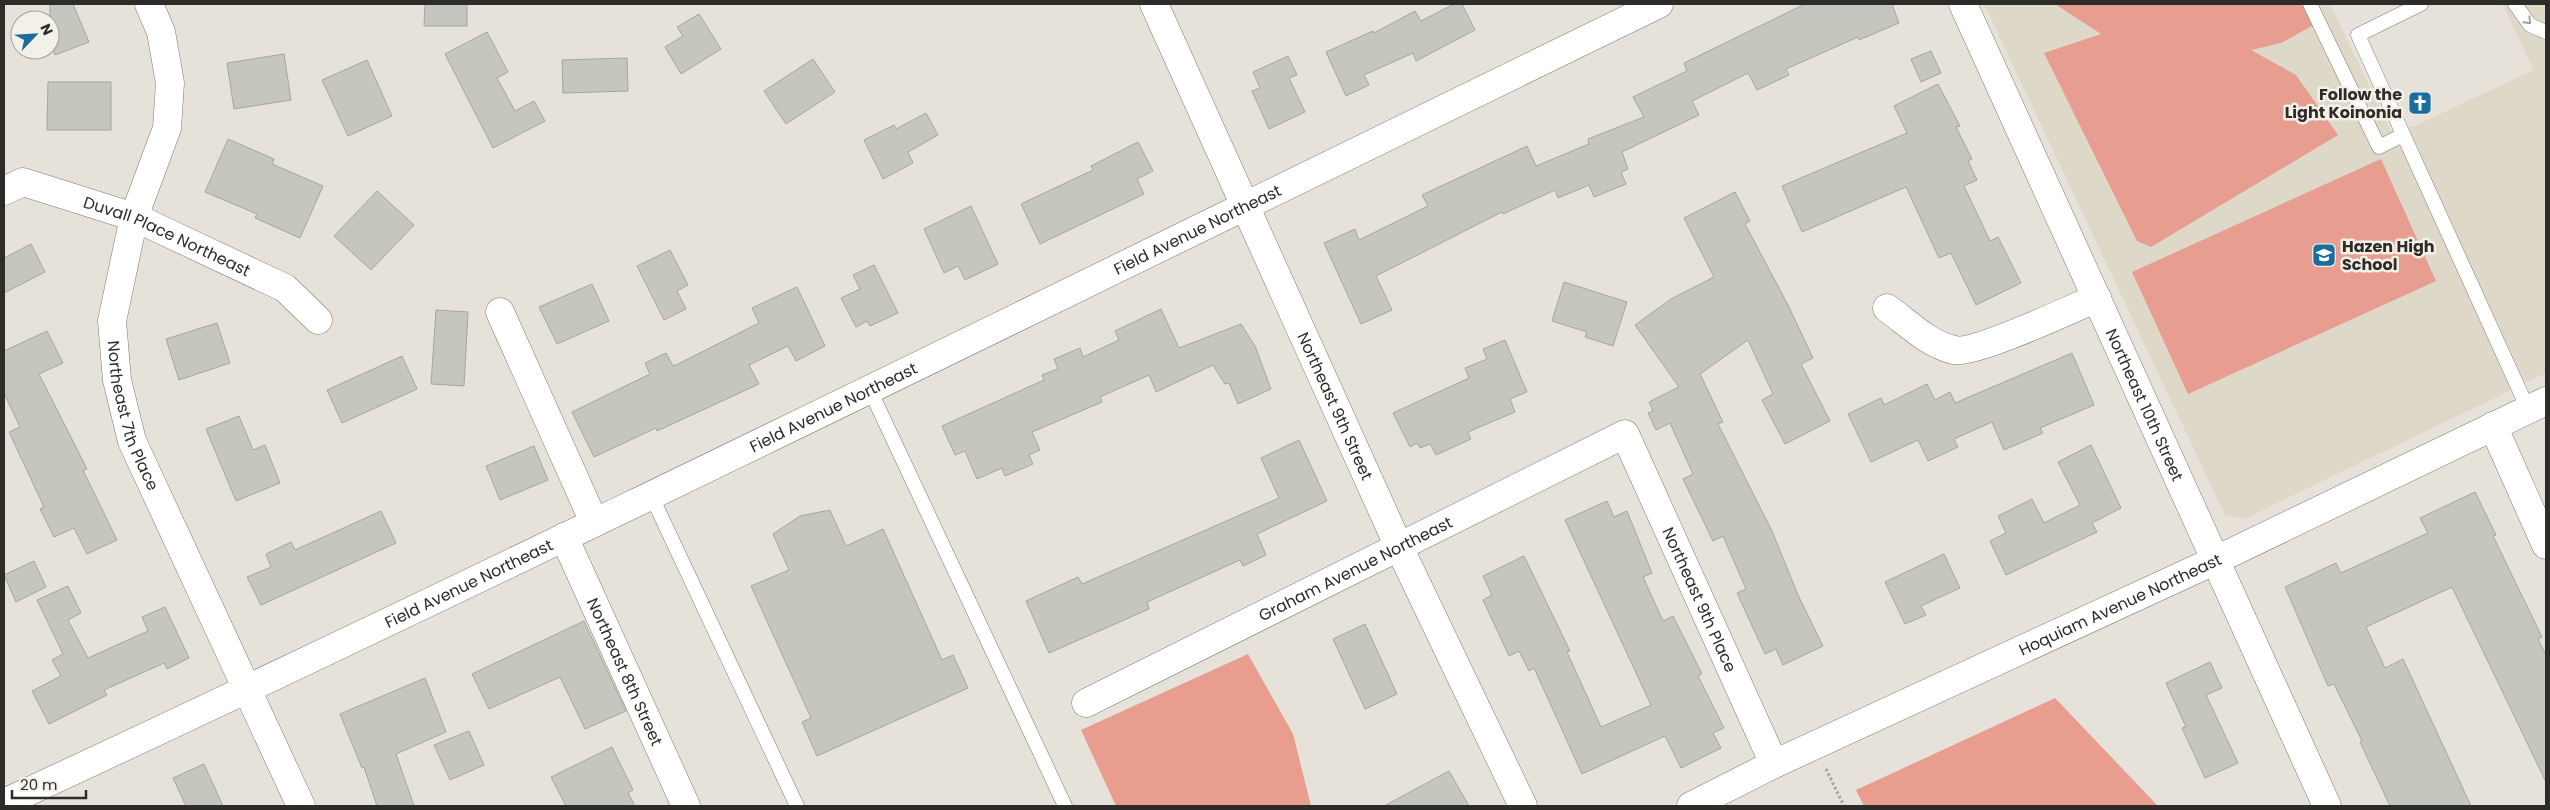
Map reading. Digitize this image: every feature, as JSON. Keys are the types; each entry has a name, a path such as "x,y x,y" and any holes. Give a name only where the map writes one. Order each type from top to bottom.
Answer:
{"street":[{"name":"Northeast 7th Place","path":"148,4 160,32 170,82 167,128 134,217 112,321 117,380 132,441 301,806"},
{"name":"Northeast 9th Street","path":"1154,4 1399,547 1523,806"},
{"name":"Field Avenue Northeast","path":"4,803 247,690 870,390 1245,204 1659,4"},
{"name":"Northeast 10th Street","path":"1963,4 2327,806"},
{"name":"Duvall Place Northeast","path":"4,191 23,182 134,217 285,288 318,320"},
{"path":"1887,308 1926,338 1956,351 1990,343 2097,298"},
{"path":"500,312 594,522"},
{"name":"Hoquiam Avenue Northeast","path":"1691,806 1774,764 2216,560 2537,405"},
{"path":"2493,426 2546,545"},
{"name":"Graham Avenue Northeast","path":"1086,703 1625,434"},
{"name":"Northeast 9th Place","path":"1625,434 1774,764"},
{"name":"Northeast 8th Street","path":"564,537 686,806"}],"lane":[{"path":"2310,4 2379,147 2403,135"},
{"path":"2421,4 2358,35 2403,135 2537,405"},
{"path":"2515,4 2530,25 2546,32"},
{"path":"870,390 1065,806"},
{"path":"651,495 797,806"}],"path":[{"path":"1815,746 1844,806"}],"shaded area":[{"name":"Hazen High School","path":"1984,4 2330,4 2393,136 2534,70 2502,4 2546,4 2546,373 2244,519 2225,515"},
{"path":"2055,4 2305,4 2314,25 2281,43 2251,50 2296,75 2338,135 2151,247 2137,241 2044,53 2101,34"},
{"path":"2381,159 2436,281 2188,394 2132,272"},
{"path":"1248,654 1293,734 1311,806 1116,806 1081,730"},
{"path":"2055,698 2158,806 1864,806 1856,790"}],"building":[{"path":"50,4 73,4 89,42 60,53 60,10 50,10"},
{"path":"425,4 467,4 467,26 424,26"},
{"path":"1454,4 1462,4 1475,30 1416,61 1413,53 1364,75 1369,85 1346,96 1326,52 1373,31 1374,33 1415,11 1421,21"},
{"path":"1805,4 1892,4 1899,23 1859,40 1858,37 1786,69 1789,75 1757,90 1748,73 1692,101 1699,115 1622,152 1628,169 1621,172 1626,184 1594,197 1589,185 1558,198 1555,190 1503,214 1502,212 1376,276 1392,310 1361,324 1324,243 1355,229 1359,240 1428,206 1422,195 1527,146 1536,166 1589,144 1588,139 1644,117 1633,97 1687,71 1684,63"},
{"path":"699,14 721,49 681,74 665,47 683,36 677,27"},
{"path":"487,32 508,72 497,78 515,111 534,101 545,121 493,148 445,54"},
{"path":"1931,51 1941,73 1921,82 1911,59"},
{"path":"284,54 291,100 234,109 227,63"},
{"path":"1288,56 1297,75 1289,78 1305,112 1269,129 1252,91 1260,88 1253,72"},
{"path":"627,58 628,91 563,93 562,60"},
{"path":"813,59 835,92 786,124 764,91"},
{"path":"367,60 392,116 348,136 322,80"},
{"path":"48,82 111,82 111,130 47,130"},
{"path":"1938,84 1960,126 1956,127 1972,159 1968,161 1977,180 1964,186 1990,241 1998,237 2021,283 1976,305 1951,253 1939,258 1906,187 1802,232 1782,186 1907,133 1894,106"},
{"path":"926,113 938,135 908,152 913,163 883,179 864,140 894,125 896,129"},
{"path":"228,139 274,159 272,164 323,186 300,238 255,218 257,214 205,192"},
{"path":"1138,142 1153,171 1137,179 1144,194 1040,244 1021,204 1093,170 1091,166"},
{"path":"377,191 414,225 371,270 334,236"},
{"path":"1735,192 1750,221 1745,224 1788,305 1813,358 1801,364 1830,421 1785,444 1762,400 1773,394 1748,340 1700,374 1723,422 1718,424 1772,531 1798,595 1823,646 1783,665 1776,649 1765,654 1737,593 1746,589 1723,536 1713,541 1683,479 1693,474 1670,423 1656,430 1648,413 1653,411 1649,402 1679,387 1635,325 1671,299 1714,277 1684,218"},
{"path":"971,206 998,264 965,280 958,266 944,273 924,229"},
{"path":"31,244 45,272 4,293 4,258"},
{"path":"670,250 688,285 677,291 686,309 664,320 637,266"},
{"path":"874,265 898,313 870,326 867,321 856,327 841,298 860,289 853,275"},
{"path":"1564,282 1627,302 1613,346 1585,337 1587,332 1552,321"},
{"path":"592,284 609,321 557,344 539,307"},
{"path":"797,287 825,346 796,361 788,346 749,365 759,384 657,431 656,428 594,457 572,412 650,374 645,363 666,353 673,366 759,323 752,308"},
{"path":"1161,309 1179,348 1241,324 1255,346 1271,389 1238,404 1229,383 1225,384 1213,365 1156,392 1149,375 1100,397 1102,402 1032,432 1040,450 1029,455 1033,464 1005,476 1002,468 977,479 965,451 955,455 942,426 1044,380 1042,375 1058,369 1054,359 1080,348 1083,357 1119,340 1115,331"},
{"path":"436,310 468,312 464,386 431,384"},
{"path":"217,323 230,363 179,380 166,339"},
{"path":"47,331 63,363 39,374 87,469 83,470 117,540 87,554 74,528 54,537 40,509 44,507 9,432 20,427 4,393 4,351"},
{"path":"1505,340 1527,392 1510,399 1515,412 1468,432 1471,439 1436,455 1430,444 1420,448 1417,443 1410,447 1393,413 1469,378 1465,368 1487,359 1483,349"},
{"path":"2072,353 2094,405 2040,428 2043,433 2004,450 1992,422 1954,439 1958,447 1928,461 1918,440 1871,462 1848,414 1881,398 1884,405 1927,384 1935,400 1950,392 1955,403"},
{"path":"402,356 417,389 342,423 327,390"},
{"path":"239,416 253,450 265,445 280,483 236,501 206,429"},
{"path":"1299,440 1327,501 1257,534 1266,555 1243,566 1240,560 1147,602 1149,609 1049,653 1026,601 1078,577 1082,584 1279,498 1261,458"},
{"path":"2091,445 2121,508 2092,523 2097,532 2006,575 1990,541 2006,533 1998,516 2032,499 2044,523 2080,505 2058,462"},
{"path":"534,446 548,480 500,500 486,466"},
{"path":"2475,492 2496,535 2493,536 2542,637 2538,639 2546,655 2546,782 2452,587 2366,627 2385,668 2403,659 2471,806 2390,806 2360,742 2362,741 2334,684 2328,686 2285,587 2336,563 2341,573 2428,533 2420,518"},
{"path":"1607,501 1614,517 1627,511 1652,573 1643,577 1663,621 1673,616 1702,674 1698,676 1724,728 1713,733 1721,748 1681,768 1665,736 1582,774 1534,668 1529,671 1519,651 1509,656 1483,600 1492,595 1483,576 1524,556 1570,651 1567,652 1601,727 1651,705 1565,520"},
{"path":"830,510 846,546 883,529 942,660 953,655 968,688 817,756 802,722 811,718 751,586 789,570 773,534 800,516"},
{"path":"381,511 396,543 261,605 247,577 271,567 266,554 291,542 295,550"},
{"path":"1944,554 1960,588 1921,606 1926,615 1905,624 1885,582"},
{"path":"34,561 46,587 16,602 4,575"},
{"path":"68,586 81,613 68,620 88,658 148,631 142,617 165,607 189,658 167,669 164,663 104,690 107,695 49,724 32,691 61,676 52,660 63,654 37,600"},
{"path":"584,621 626,711 585,729 560,677 489,709 472,674"},
{"path":"1365,624 1397,694 1365,709 1333,639"},
{"path":"2210,662 2222,688 2206,695 2238,763 2205,778 2182,728 2186,727 2166,683"},
{"path":"425,678 446,732 396,754 414,806 377,806 364,767 362,768 340,714"},
{"path":"469,731 484,765 450,780 434,745"},
{"path":"612,747 633,790 628,793 635,806 566,806 551,777"},
{"path":"204,764 223,806 186,806 173,778"},
{"path":"1449,771 1469,806 1384,806"}],"place":[{"name":"Follow the Light Koinonia","path":"2420,103"},
{"name":"Hazen High School","path":"2324,255"}]}
